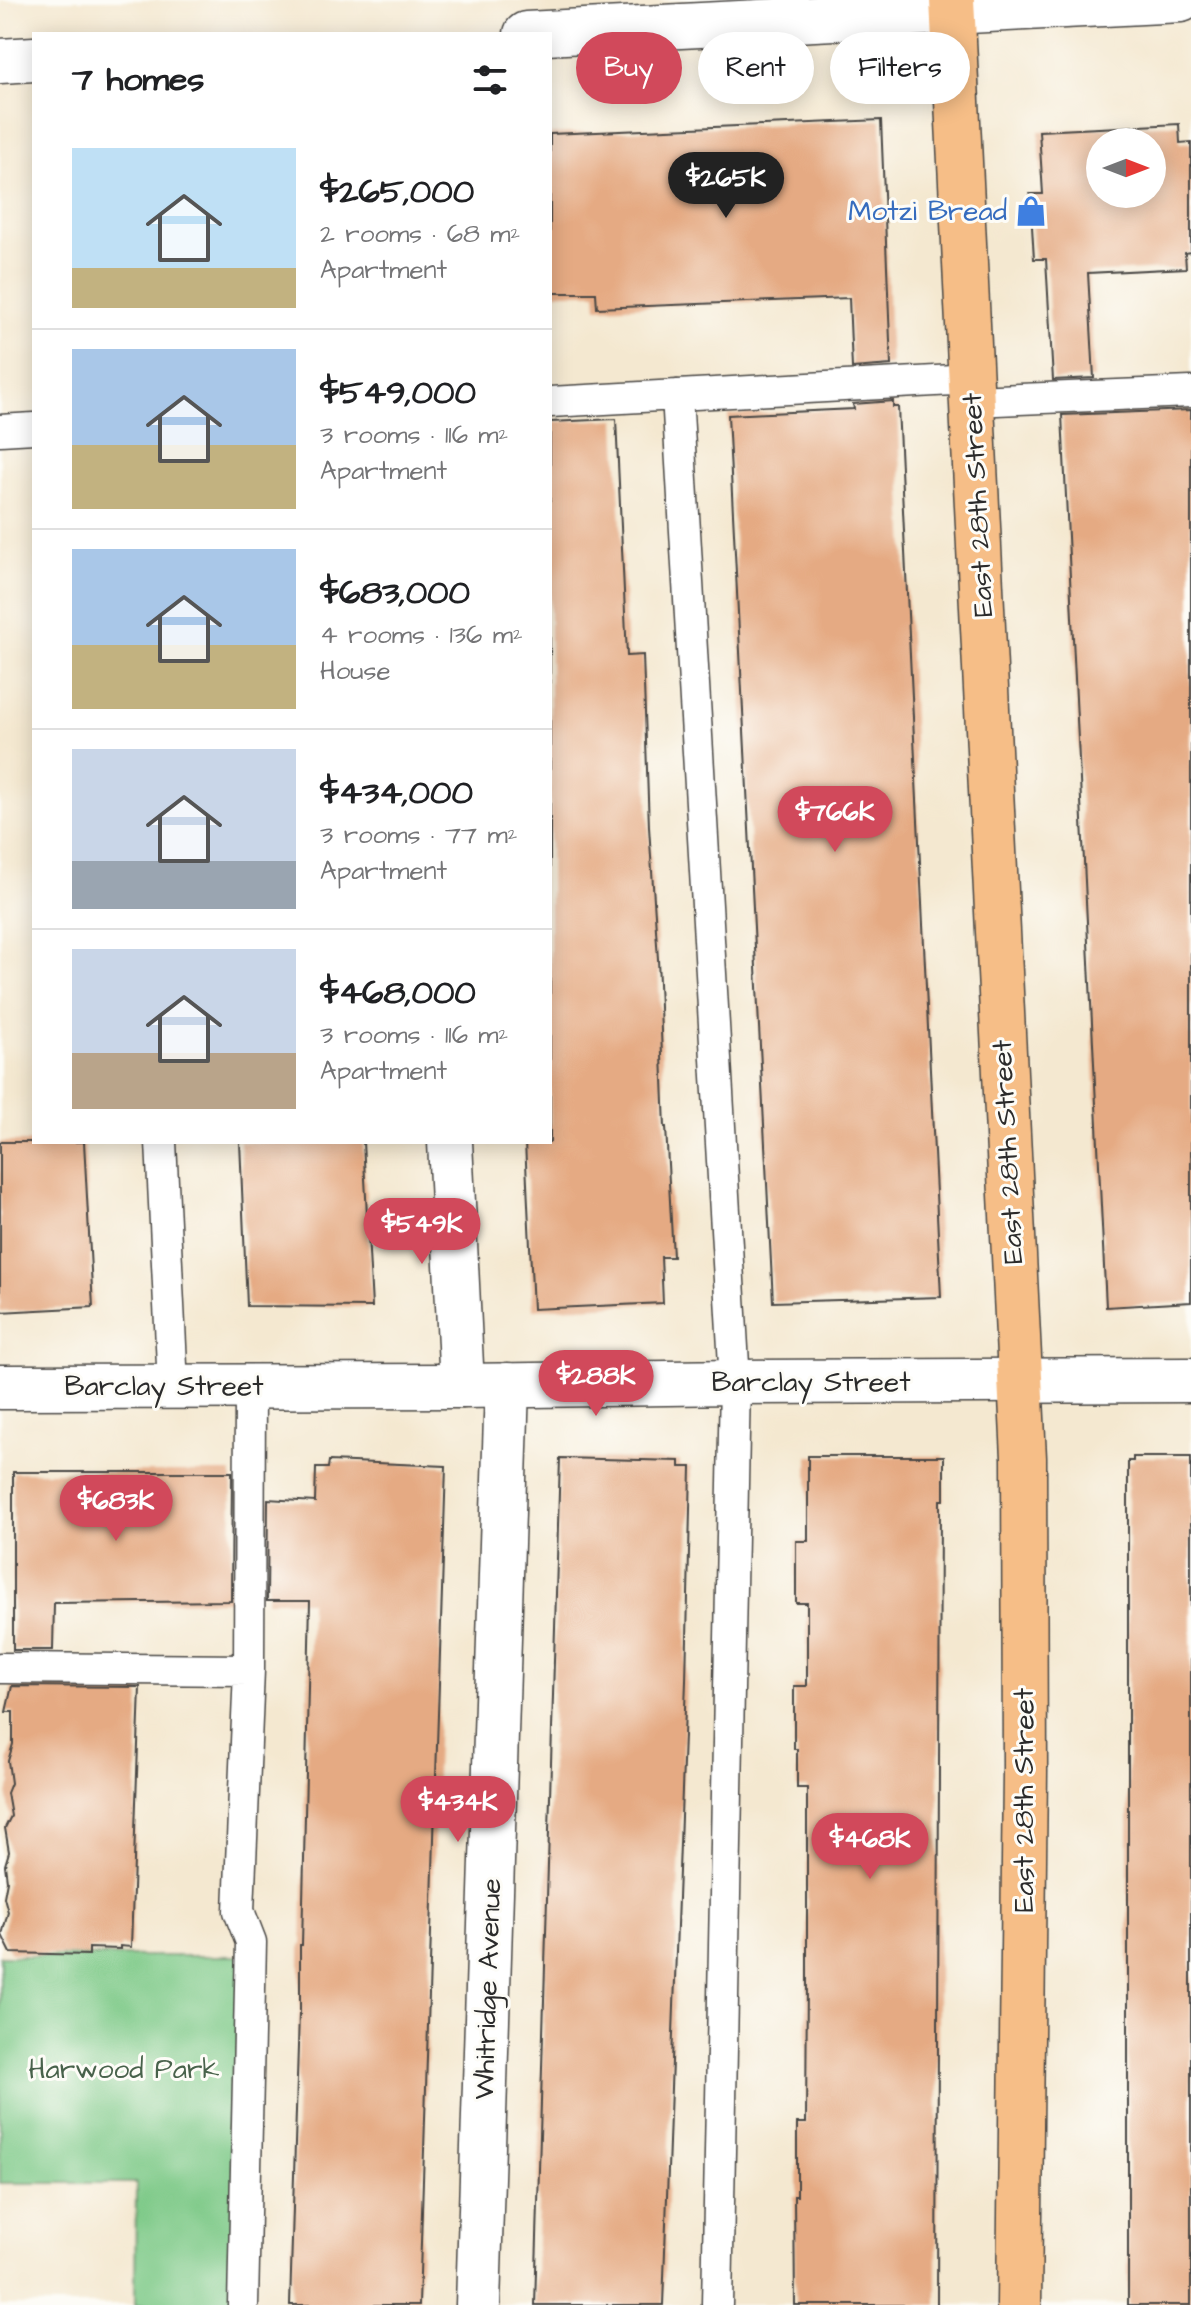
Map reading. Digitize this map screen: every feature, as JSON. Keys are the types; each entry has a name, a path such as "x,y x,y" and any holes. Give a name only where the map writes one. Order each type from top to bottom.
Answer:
{"main road":[{"name":"East 28th Street","path":"953,6 1024,1458 1025,1772 1019,2305"}],"street":[{"path":"552,32 953,6 1181,0"},
{"path":"0,61 32,59"},
{"path":"450,1144 462,1386"},
{"name":"Barclay Street","path":"0,1387 1191,1380"},
{"name":"Whitridge Avenue","path":"478,2305 507,1385"}],"lane":[{"path":"552,402 677,395 973,390 1191,392"},
{"path":"677,395 735,1382 717,2305"},
{"path":"0,430 32,428"},
{"path":"161,1144 173,1386"},
{"path":"243,2305 251,1942 239,1911 249,1670 250,1386"},
{"path":"0,1668 249,1670"}],"green space":[{"name":"Harwood Park","path":"0,1956 250,1956 243,2305 135,2305 136,2183 0,2183"}],"building":[{"path":"881,120 891,365 852,368 849,298 597,308 596,293 552,293 552,134"},
{"path":"1179,124 1180,143 1191,142 1191,252 1185,253 1186,268 1088,273 1094,378 1053,380 1046,259 1034,259 1030,194 1043,194 1039,131 1086,129 1086,208 1166,208 1166,128 1099,128"},
{"path":"893,401 893,407 898,407 941,1297 773,1302 728,415 854,409 853,404"},
{"path":"1191,410 1191,1302 1106,1307 1062,415"},
{"path":"616,419 627,656 643,655 649,827 673,1257 661,1257 663,1303 533,1309 525,1144 552,1144 552,422"},
{"path":"0,1142 84,1144 93,1307 0,1312"},
{"path":"240,1144 363,1144 372,1307 247,1306"},
{"path":"808,1456 944,1456 944,1500 940,1500 937,2305 795,2305 794,2196 797,2196 797,2123 806,2123 807,1978 807,1788 797,1788 794,1686 807,1686 807,1603 796,1603 796,1541 808,1541"},
{"path":"1133,1457 1191,1457 1191,2305 1128,2305 1128,1461 1133,1461"},
{"path":"560,1458 680,1461 680,1467 691,1467 663,2305 535,2305"},
{"path":"329,1461 446,1466 419,2305 290,2305 310,1601 267,1601 268,1499 315,1502 316,1468 328,1468"},
{"path":"13,1472 232,1472 231,1601 54,1603 53,1650 13,1650"},
{"path":"12,1686 140,1687 131,1947 89,1948 89,1955 11,1953 2,1935 8,1912 4,1897 7,1881 5,1865 9,1852 5,1828 11,1816 7,1793 11,1783 8,1761 13,1744 13,1712 6,1712"}],"place":[{"name":"Motzi Bread","path":"1031,211"}]}
